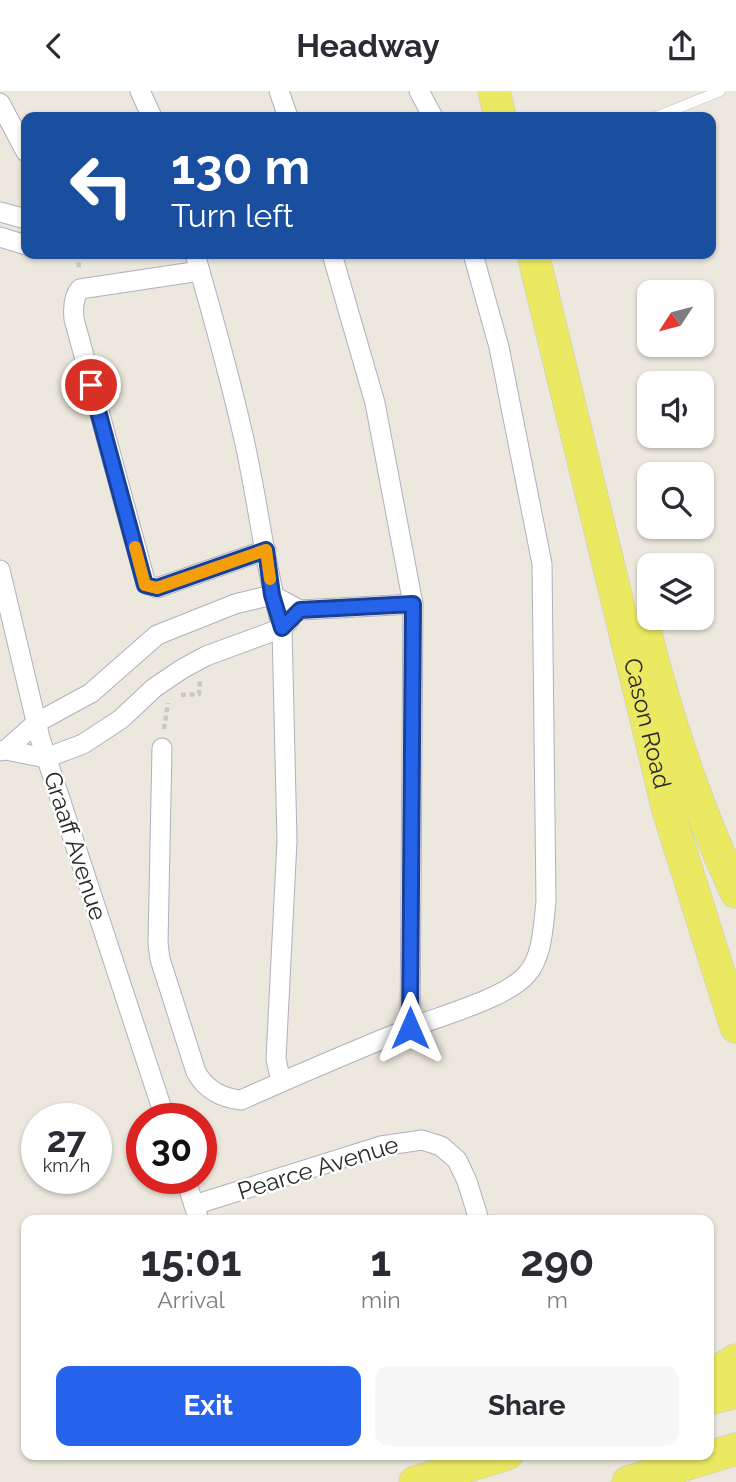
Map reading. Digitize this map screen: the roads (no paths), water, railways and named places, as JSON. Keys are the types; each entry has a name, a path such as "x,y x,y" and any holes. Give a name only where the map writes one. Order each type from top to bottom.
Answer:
{"main road":[{"path":"494,91 499,112"},
{"path":"515,91 520,112"},
{"name":"Cason Road","path":"534,259 668,810 736,1027"},
{"name":"Cason Road","path":"555,259 649,647 699,802 736,892"},
{"path":"714,1374 736,1360"},
{"path":"714,1398 736,1392"},
{"path":"714,1455 736,1449"},
{"path":"415,1482 487,1460"},
{"path":"628,1482 698,1460"},
{"path":"684,1464 736,1462"}],"street":[{"path":"140,91 150,112"},
{"path":"279,91 287,112"},
{"path":"419,91 430,112"},
{"path":"0,103 21,143"},
{"path":"0,212 21,218"},
{"path":"0,237 21,243"},
{"path":"333,259 375,403 413,604 410,1028"},
{"path":"162,748 158,943 163,974 196,1072 202,1083 211,1090 231,1099 242,1100 504,991 526,975 534,964 540,946 546,902 542,564 499,347 474,259"},
{"path":"266,550 157,588 145,585 74,319 73,307 76,293 80,289 197,262 243,434 266,550 272,595 282,628 287,841 276,1059 281,1082"},
{"name":"Graaff Avenue","path":"0,570 46,758 160,1103"},
{"path":"3,751 36,723 91,693 157,635 235,604 272,595 300,610 413,604"},
{"path":"3,751 46,758 83,744 121,719 154,688 182,669 206,656 282,628 300,610"},
{"name":"Pearce Avenue","path":"197,1212 381,1146 422,1140 441,1146 457,1160 477,1215"},
{"path":"191,1194 197,1212"}],"lane":[{"path":"668,112 720,91"}]}
